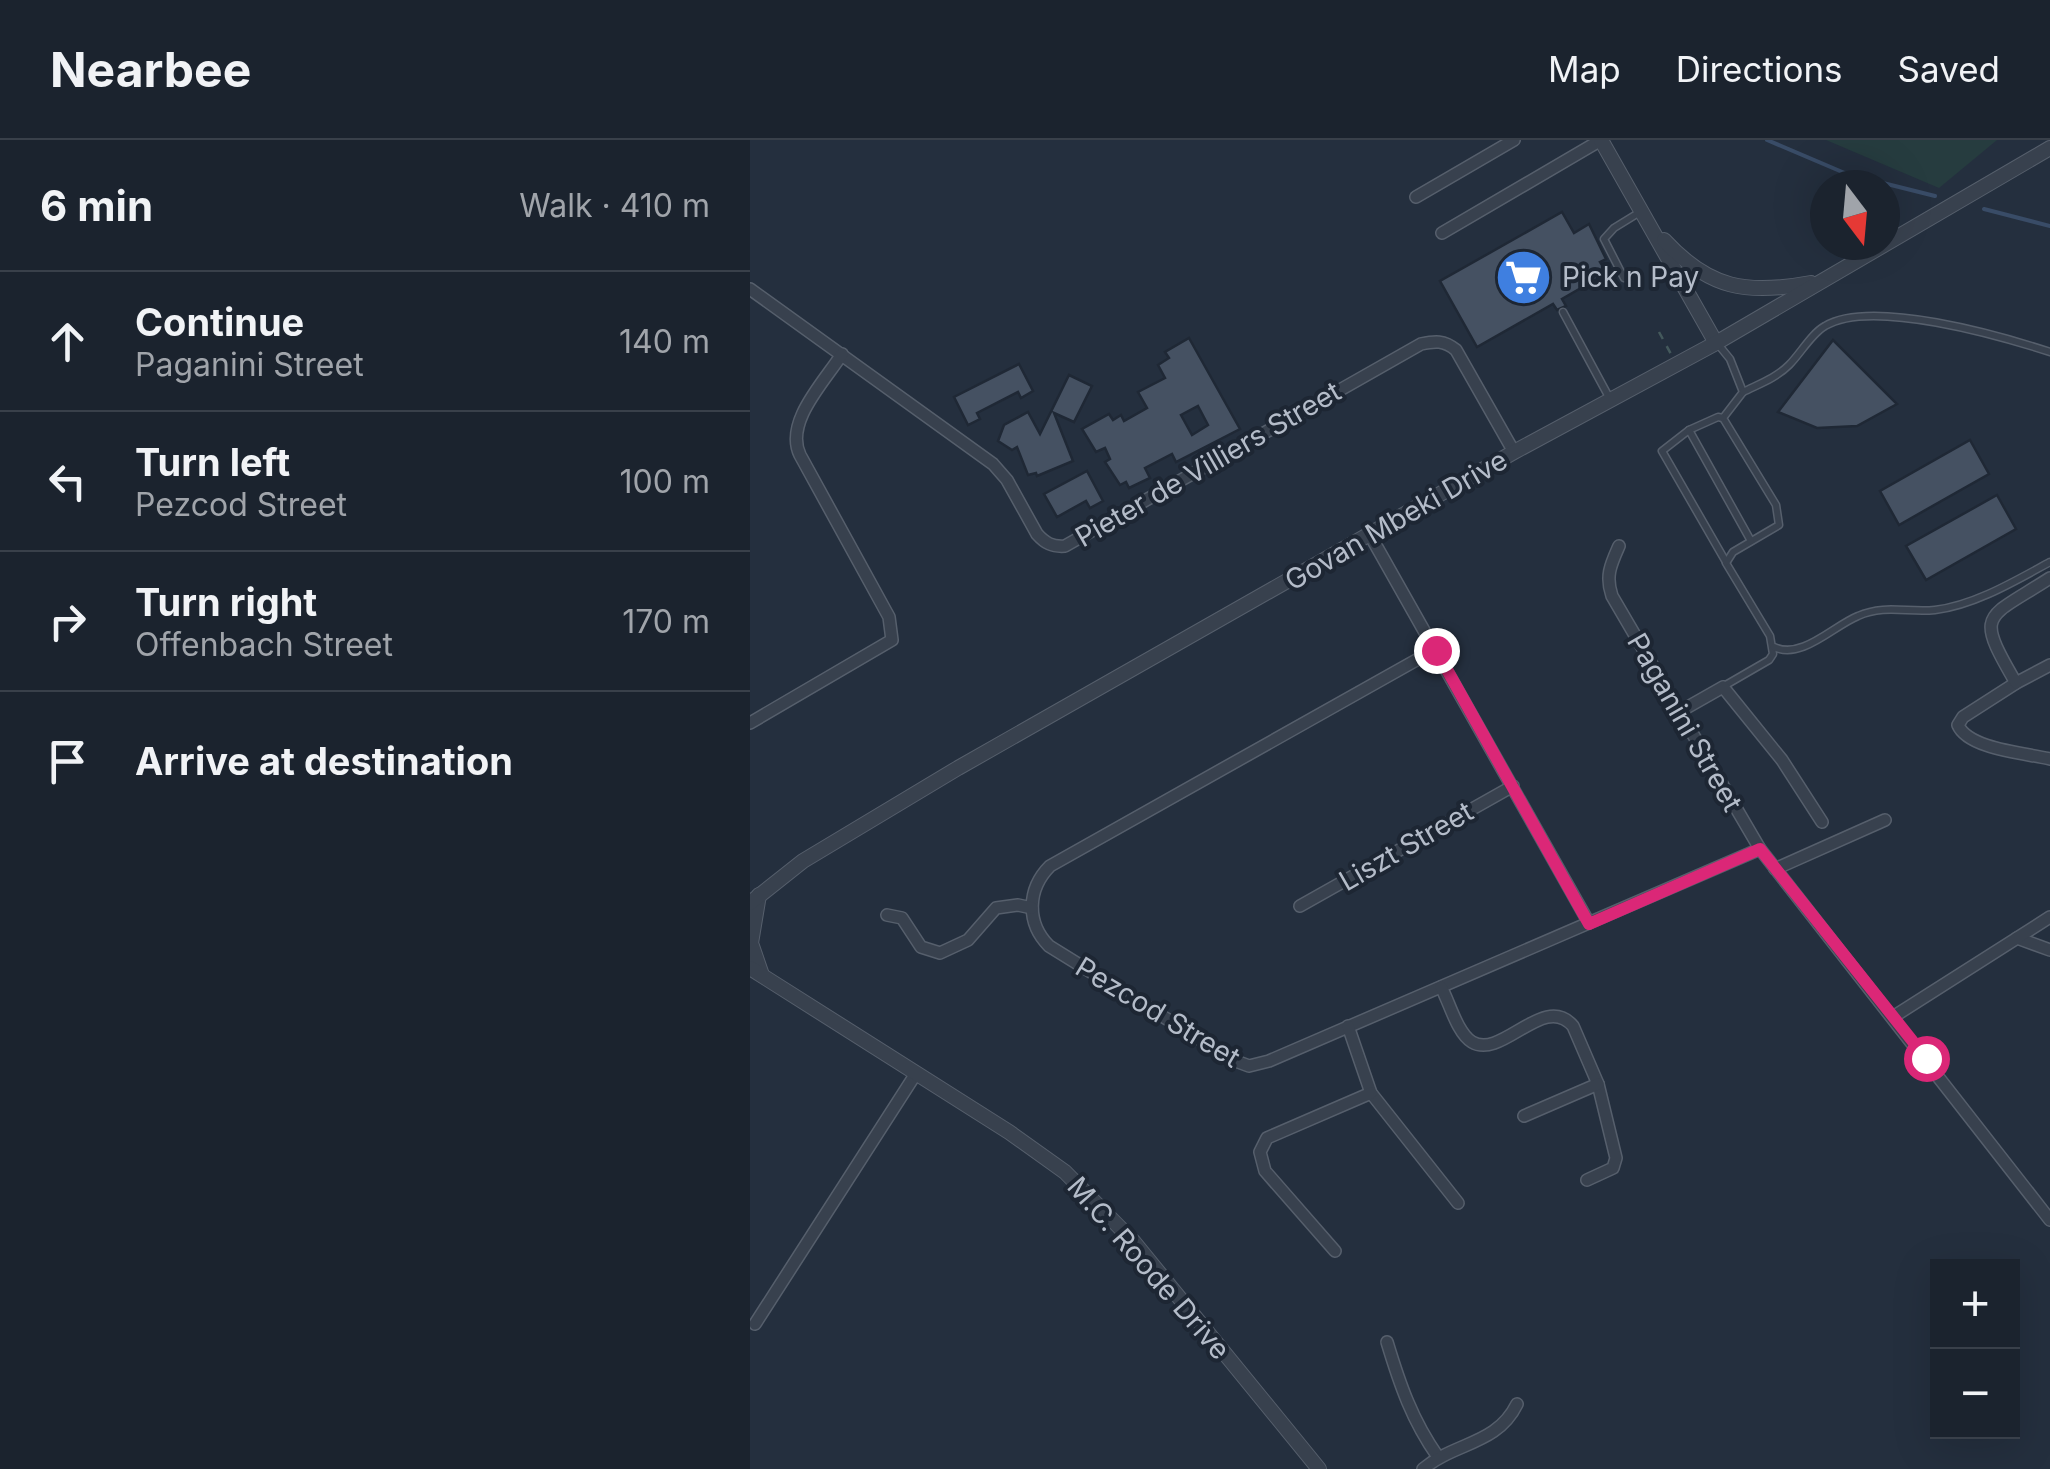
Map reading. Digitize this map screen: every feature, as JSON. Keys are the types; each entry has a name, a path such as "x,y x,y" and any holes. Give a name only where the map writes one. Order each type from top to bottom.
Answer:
{"street":[{"path":"1416,197 1514,140"},
{"path":"1442,233 1601,140 1716,342"},
{"name":"Govan Mbeki Drive","path":"753,897 856,826 1514,452 1716,342 2050,148"},
{"path":"1646,218 1692,266 1731,287 1778,288 1823,280"},
{"name":"Pieter de Villiers Street","path":"750,289 993,464 1007,480 1037,534 1056,546 1064,546 1420,344 1434,341 1450,344 1456,350 1514,452"},
{"path":"750,723 892,640 890,617 795,438 798,422 842,354"},
{"path":"1370,535 1589,924"},
{"name":"Paganini Street","path":"1619,546 1608,569 1612,596 1760,849 2050,1220"},
{"path":"2016,683 1994,644 1990,621 1997,612 2050,578"},
{"path":"887,915 902,918 921,947 940,953 950,951 968,940 996,908 1032,908 1037,883 1050,866 1436,650"},
{"path":"2050,665 1963,717 1958,725 1976,742 2050,759"},
{"path":"1679,712 1723,687 1782,760 1822,822"},
{"name":"Liszt Street","path":"1300,906 1513,786"},
{"path":"1775,869 1885,820"},
{"name":"Pezcod Street","path":"1032,908 1034,928 1048,946 1242,1064 1269,1061 1760,849"},
{"path":"753,897 751,943 756,972"},
{"path":"1892,1017 2050,916"},
{"path":"2017,938 2050,950"},
{"name":"M.C. Roode Drive","path":"756,972 1039,1152 1086,1192 1133,1241 1319,1469"},
{"path":"1441,986 1466,1037 1474,1043 1488,1044 1553,1016 1566,1019 1598,1084 1616,1158 1610,1171 1587,1180"},
{"path":"1348,1026 1371,1093 1458,1203"},
{"path":"755,1324 915,1075"},
{"path":"1524,1116 1598,1084"},
{"path":"1335,1251 1272,1180 1260,1152 1267,1138 1371,1093"},
{"path":"1388,1342 1412,1418 1438,1456"},
{"path":"1423,1469 1438,1456 1498,1431 1509,1420 1516,1404"}],"lane":[{"path":"1624,278 1604,239 1614,228 1646,218"},
{"path":"1562,312 1610,400"},
{"path":"1723,418 1743,392 1774,378 1824,326 1853,317 1915,319 1964,327 2050,352"},
{"path":"1716,342 1730,359 1743,392"},
{"path":"1723,418 1689,430 1662,451 1774,648 1796,649 1870,611 1941,609 1975,598 2050,562"},
{"path":"1723,418 1779,516 1779,525 1732,552 1726,564"},
{"path":"1689,430 1751,541"},
{"path":"1723,687 1769,660 1774,648"}],"path":[{"path":"1660,332 1677,364"}],"green space":[{"path":"1826,140 1997,140 1939,188"}],"building":[{"name":"Pick n Pay","path":"1562,212 1574,233 1589,224 1606,259 1600,262 1607,273 1562,299 1566,306 1557,310 1553,304 1477,347 1440,281"},
{"path":"1189,338 1240,429 1176,462 1172,454 1145,468 1150,478 1129,488 1126,482 1120,485 1105,462 1110,459 1105,448 1096,452 1082,429 1109,414 1113,420 1121,415 1124,421 1147,408 1138,392 1165,378 1158,365 1169,358 1165,352","holes":["1198,406 1208,425 1192,435 1181,415"]},
{"path":"1833,340 1897,404 1857,426 1817,428 1778,412"},
{"path":"1019,364 1033,391 1021,398 1018,392 977,413 980,419 968,425 954,397"},
{"path":"1069,375 1092,386 1074,422 1054,413 1073,461 1037,476 1028,475 1017,447 1012,450 998,441 1004,425 1028,412 1040,434"},
{"path":"1970,440 1989,474 1899,525 1880,491"},
{"path":"1087,471 1103,501 1090,508 1086,501 1057,517 1044,494"},
{"path":"1997,495 2016,529 1926,580 1906,546"}],"waterway":[{"path":"1767,140 1847,174 1935,196"},
{"path":"1984,209 2050,226"}],"place":[{"name":"Pick n Pay","path":"1523,277"}],"route":[{"path":"1436,650 1589,924 1760,849 1926,1058"}]}
